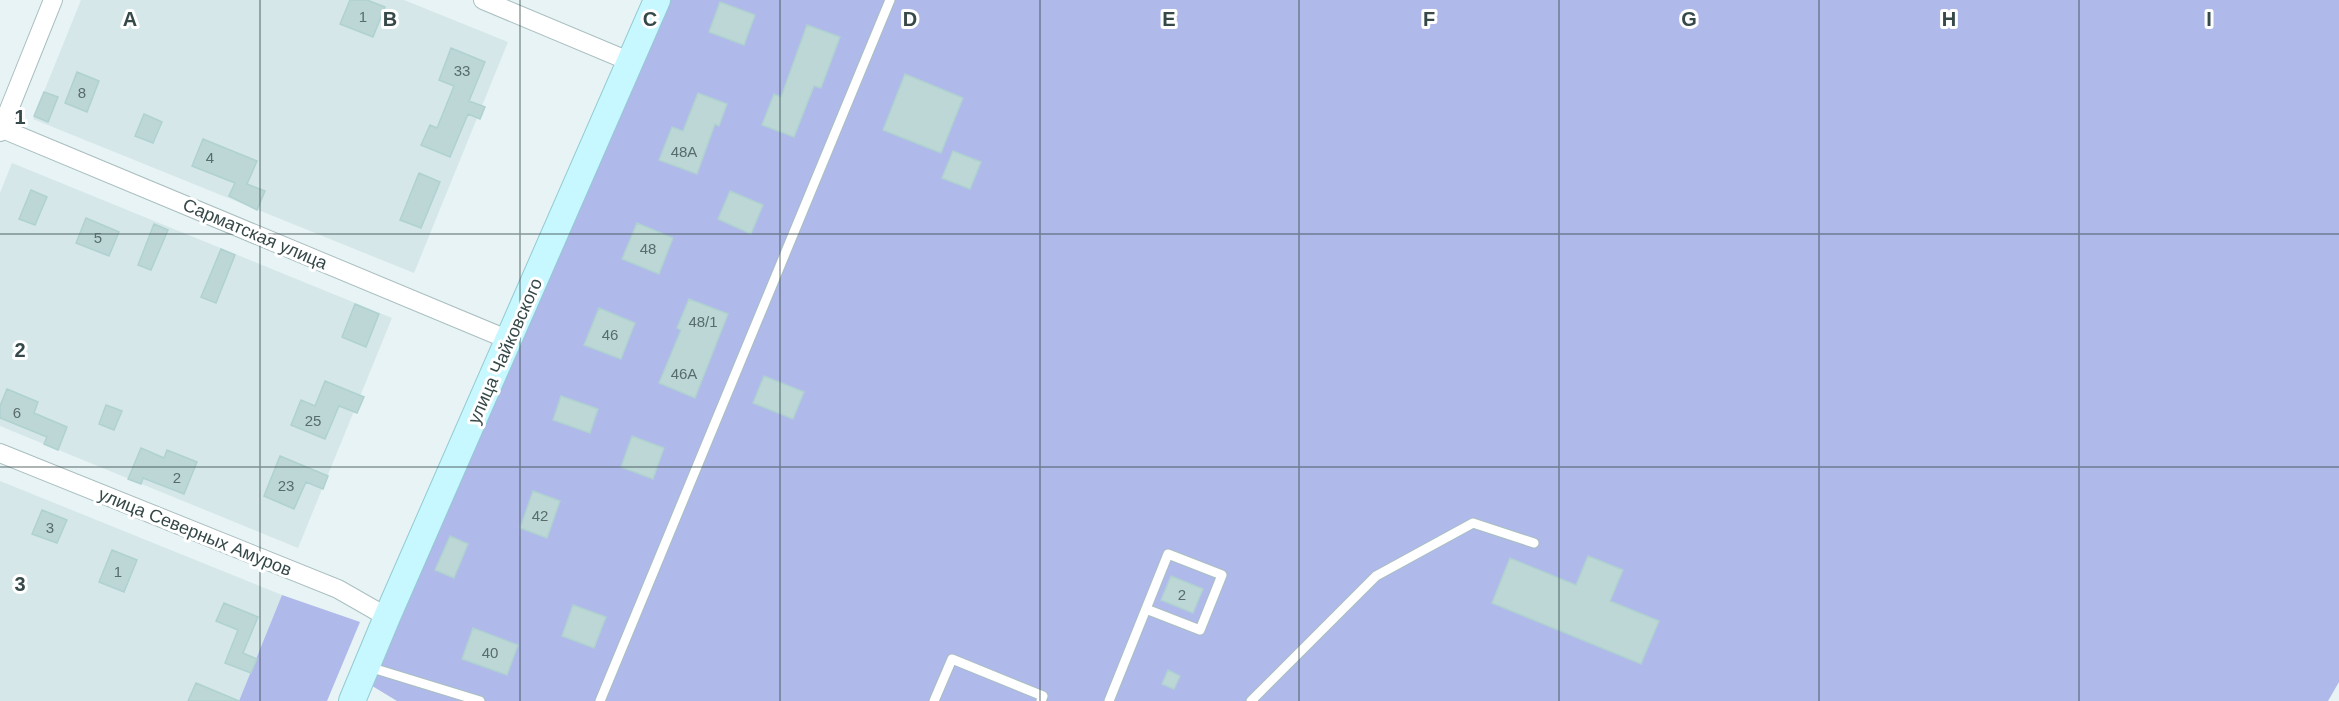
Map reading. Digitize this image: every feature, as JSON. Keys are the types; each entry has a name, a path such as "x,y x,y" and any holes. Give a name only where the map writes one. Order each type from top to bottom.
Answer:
{"street":[{"path":"0,130 53,0"},
{"path":"483,0 631,62"},
{"name":"улица Чайковского","path":"352,701 657,0"},
{"name":"Сарматская улица","path":"0,130 509,340"},
{"name":"улица Северных Амуров","path":"0,453 338,589 387,617"}],"lane":[{"path":"600,701 890,0"},
{"path":"1251,701 1376,576 1473,523 1534,543"},
{"path":"1109,701 1168,554 1222,575 1200,630 1146,609"},
{"path":"934,701 952,659 1043,696 1041,701"},
{"path":"366,666 480,701"}],"shaded area":[{"path":"81,0 404,0 508,42 414,273 33,119"},
{"path":"670,0 2339,0 2339,682 2328,701 397,701 369,684"},
{"path":"12,163 392,318 298,548 0,426 0,193"},
{"path":"0,481 282,595 239,701 0,701"},
{"path":"282,595 360,622 327,701 239,701"}],"building":[{"path":"350,0 367,0 385,7 373,37 340,24"},
{"path":"720,2 755,15 744,45 709,32"},
{"path":"807,25 840,37 821,88 814,86 794,137 762,125 774,94 781,97"},
{"path":"451,48 485,62 469,101 485,107 480,119 468,114 450,157 421,145 430,125 437,128 454,86 439,80"},
{"path":"77,72 99,81 87,112 65,103"},
{"path":"905,74 963,98 941,153 883,130"},
{"path":"44,92 58,97 48,122 34,116"},
{"path":"698,93 727,104 719,126 715,124 697,174 659,160 672,127 683,131"},
{"path":"144,114 162,122 153,143 135,136"},
{"path":"203,139 257,161 247,184 265,191 257,210 229,196 235,183 192,166"},
{"path":"953,151 981,162 970,189 942,178"},
{"path":"419,173 440,182 421,228 400,220"},
{"path":"31,190 47,197 35,225 19,219"},
{"path":"730,191 763,205 751,234 718,219"},
{"path":"86,218 119,232 109,256 76,243"},
{"path":"637,223 673,238 659,274 622,259"},
{"path":"154,224 168,230 151,270 138,265"},
{"path":"221,249 235,255 216,303 201,297"},
{"path":"689,299 728,314 695,398 659,383 681,330 677,328"},
{"path":"355,304 379,314 366,347 342,337"},
{"path":"599,308 635,323 621,359 584,345"},
{"path":"764,376 804,392 793,419 753,403"},
{"path":"325,381 364,397 357,413 339,406 325,439 291,425 301,400 315,406"},
{"path":"7,389 38,402 34,413 67,427 58,450 44,444 47,437 0,418 0,406"},
{"path":"561,396 598,409 590,433 553,420"},
{"path":"106,405 122,411 114,430 99,424"},
{"path":"632,436 664,448 653,479 621,467"},
{"path":"141,448 164,458 167,450 197,462 184,494 143,478 141,484 128,479"},
{"path":"280,456 328,476 323,489 306,482 294,509 264,496"},
{"path":"533,491 560,501 547,538 520,528"},
{"path":"42,510 67,520 57,543 32,534"},
{"path":"450,536 468,544 454,578 435,570"},
{"path":"112,550 137,560 124,592 99,582"},
{"path":"1588,556 1623,570 1610,601 1659,621 1641,664 1492,603 1510,558 1576,585"},
{"path":"1171,576 1203,589 1193,613 1161,600"},
{"path":"224,603 258,617 243,653 257,659 251,673 225,663 238,630 216,621"},
{"path":"573,605 606,617 594,648 562,636"},
{"path":"473,628 518,645 507,675 462,659"},
{"path":"1168,670 1180,676 1174,689 1162,684"},
{"path":"196,683 239,701 188,701"}]}
